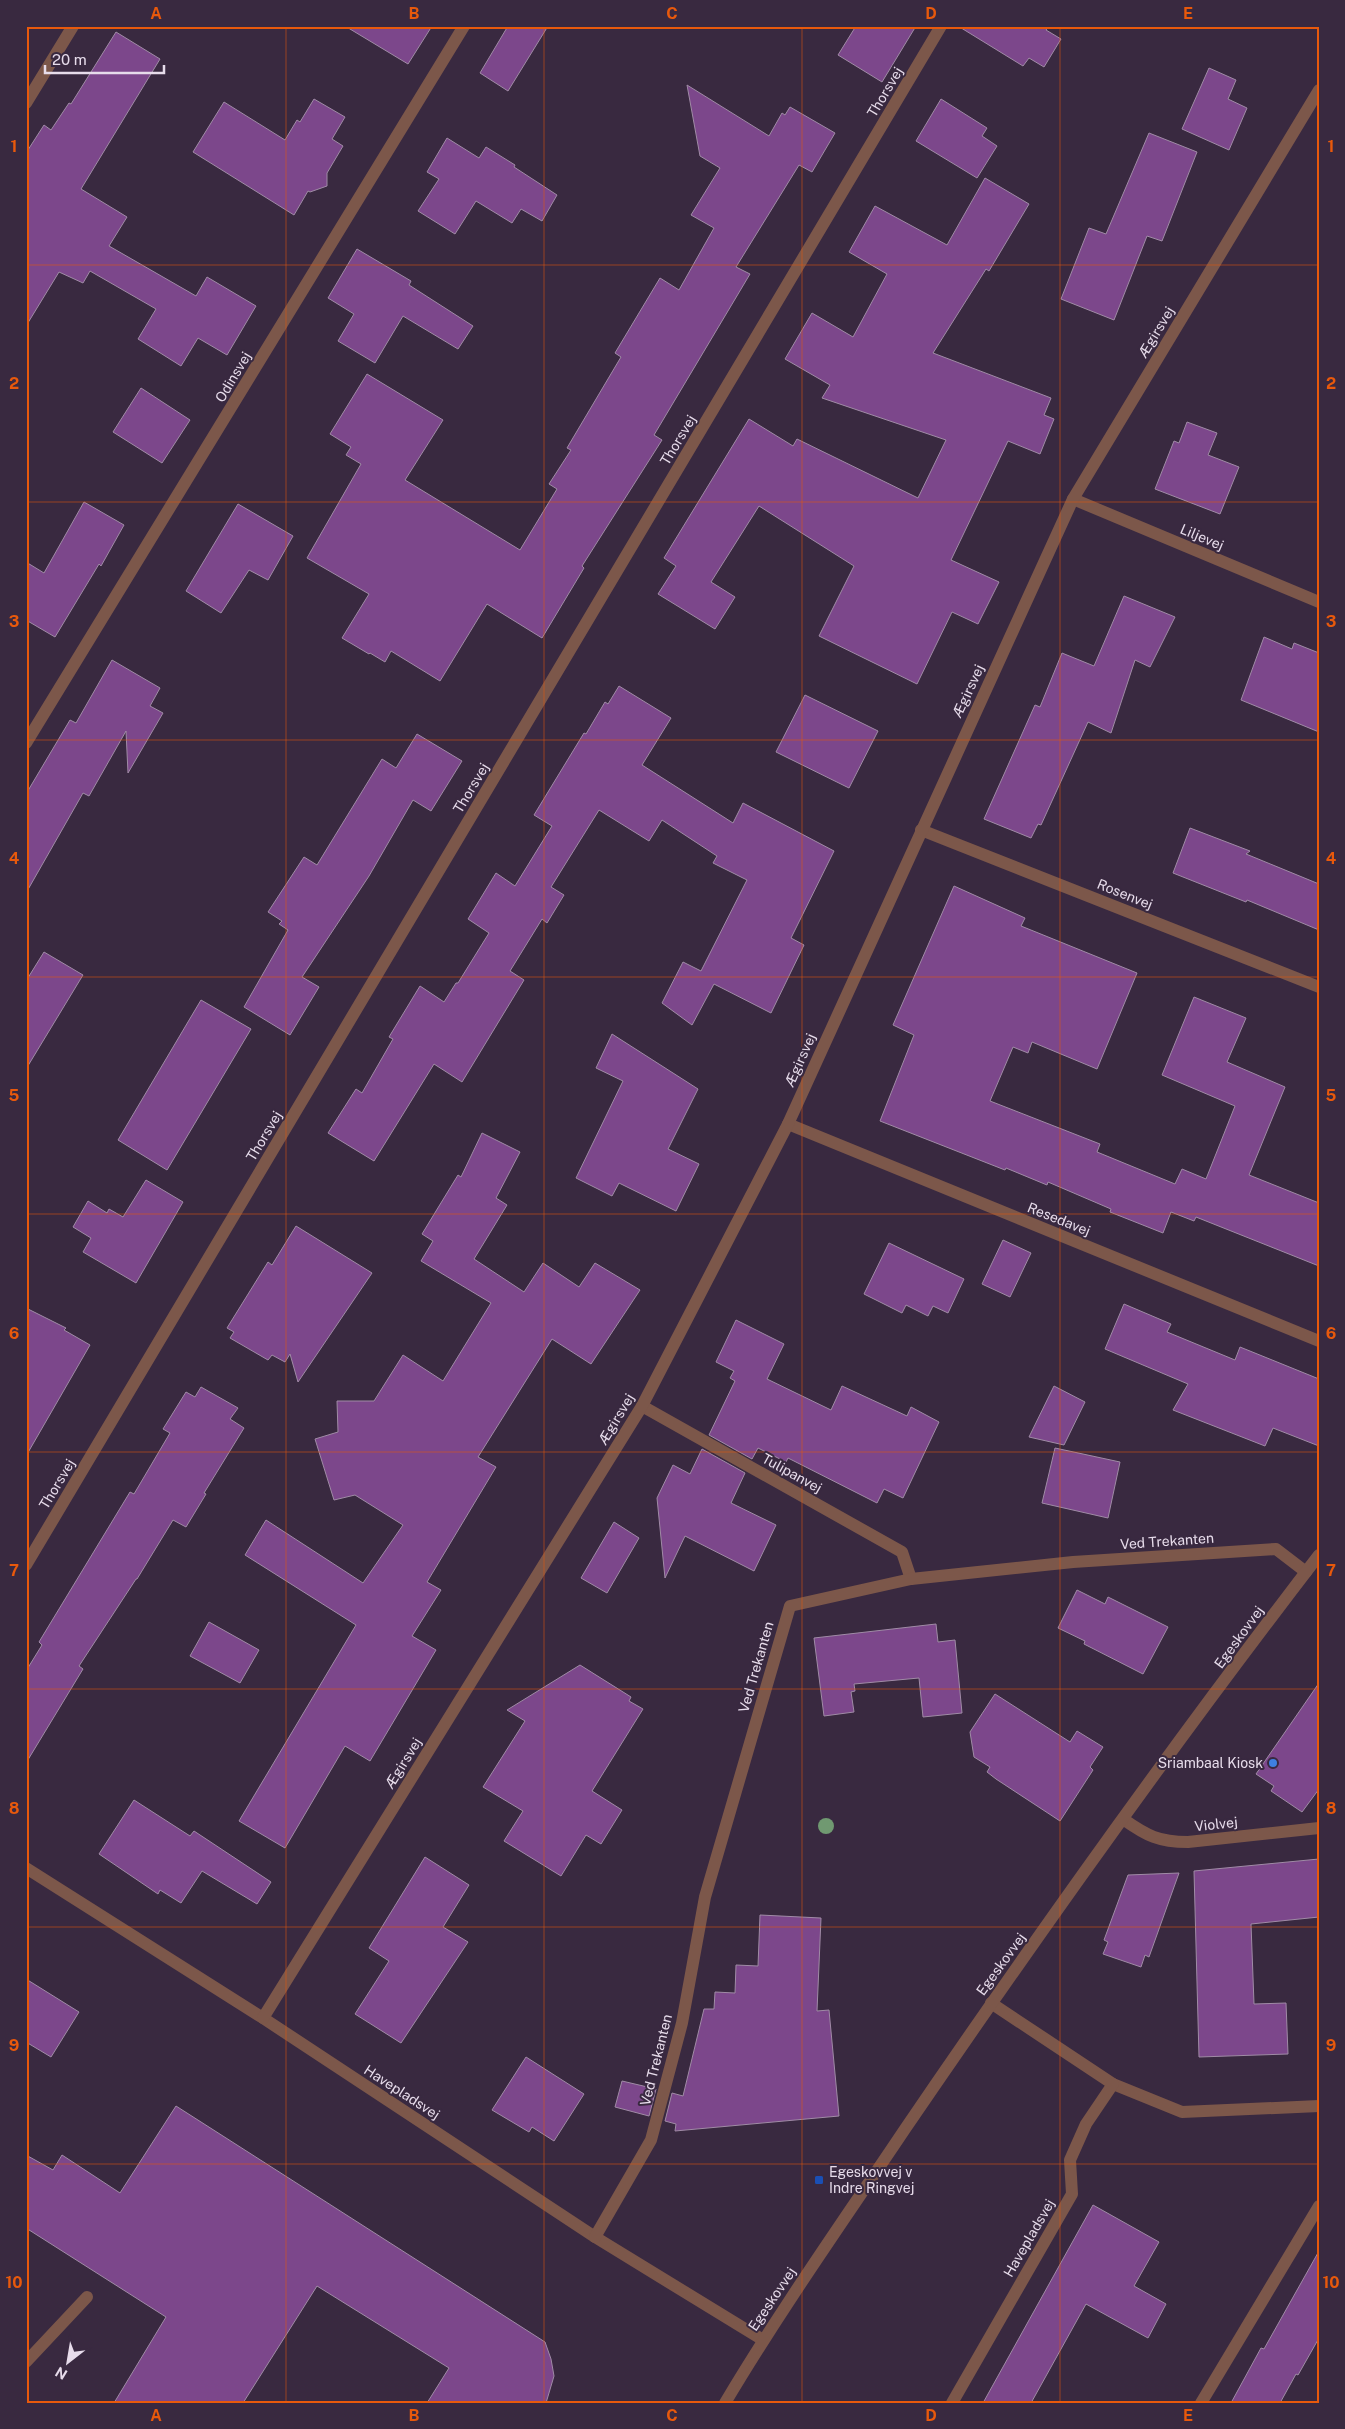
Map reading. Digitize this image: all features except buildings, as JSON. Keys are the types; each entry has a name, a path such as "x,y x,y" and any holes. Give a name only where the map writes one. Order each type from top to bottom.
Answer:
{"street":[{"path":"26,103 73,26"},
{"name":"Odinsvej","path":"26,743 464,26"},
{"name":"Thorsvej","path":"26,1565 941,26"},
{"name":"Ægirsvej","path":"263,2018 642,1406 788,1124 1073,499 1319,90"},
{"name":"Liljevej","path":"1073,499 1319,602"},
{"name":"Rosenvej","path":"921,830 1319,987"},
{"name":"Resedavej","path":"788,1124 1319,1341"},
{"name":"Tulipanvej","path":"642,1406 902,1552 911,1579"},
{"name":"Ved Trekanten","path":"595,2237 651,2140 682,2023 705,1897 790,1606 911,1579 1073,1562 1276,1549 1306,1572"},
{"name":"Egeskovvej","path":"724,2403 763,2340 991,2003 1123,1819 1319,1555"},
{"name":"Violvej","path":"1123,1819 1145,1835 1166,1842 1188,1842 1319,1828"},
{"name":"Havepladsvej","path":"26,1868 263,2018 595,2237 763,2340"},
{"path":"991,2003 1113,2084 1182,2112 1319,2106"},
{"name":"Havepladsvej","path":"952,2403 1072,2194 1070,2160 1086,2124 1113,2084"},
{"path":"1200,2403 1319,2206"},
{"path":"26,2362 87,2297"}],"place":[{"name":"Sriambaal Kiosk","path":"1273,1763"},
{"name":"Egeskovvej v Indre Ringvej","path":"819,2180"}]}
